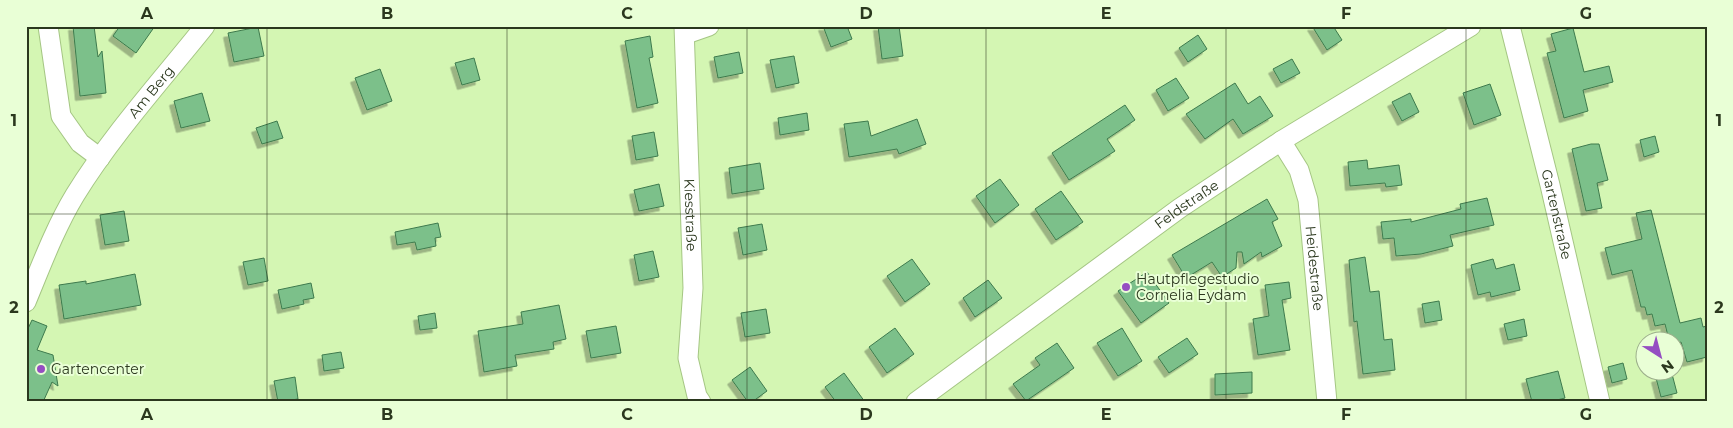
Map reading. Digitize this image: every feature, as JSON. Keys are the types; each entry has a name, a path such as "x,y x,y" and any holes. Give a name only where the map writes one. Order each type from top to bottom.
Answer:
{"street":[{"path":"48,26 62,116 66,126 80,143 100,158"},
{"name":"Am Berg","path":"26,302 52,240 74,196 100,158 205,26"},
{"path":"685,30 709,26"},
{"name":"Feldstraße","path":"916,402 1180,208 1281,141 1471,26"},
{"name":"Gartenstraße","path":"1510,26 1550,185 1600,402"},
{"name":"Kiesstraße","path":"685,30 693,288 688,358 697,396 701,402"},
{"name":"Heidestraße","path":"1281,141 1299,170 1308,200 1327,402"}],"building":[{"path":"73,26 94,26 98,57 102,51 106,93 80,96"},
{"path":"120,26 155,26 136,53 113,36"},
{"path":"823,26 847,26 852,39 831,47"},
{"path":"878,26 899,26 903,56 882,59"},
{"path":"1312,26 1333,26 1342,40 1327,50"},
{"path":"258,27 264,56 234,62 228,33"},
{"path":"1573,28 1584,72 1609,66 1613,82 1583,90 1588,111 1564,118 1547,53 1556,51 1551,34"},
{"path":"1198,35 1207,49 1188,62 1179,48"},
{"path":"650,36 653,57 649,58 658,103 637,108 625,41"},
{"path":"739,52 743,73 718,78 714,57"},
{"path":"794,56 799,83 776,88 770,60"},
{"path":"474,58 480,80 462,85 455,63"},
{"path":"1292,59 1300,73 1281,83 1273,69"},
{"path":"380,69 392,101 367,110 355,78"},
{"path":"1176,78 1189,98 1168,111 1156,90"},
{"path":"1235,83 1248,104 1260,96 1273,116 1243,134 1233,119 1205,139 1186,114"},
{"path":"1490,84 1501,115 1474,125 1463,93"},
{"path":"202,93 210,121 181,128 174,101"},
{"path":"1410,93 1419,112 1402,121 1392,102"},
{"path":"1125,105 1135,120 1107,139 1115,151 1069,180 1052,153"},
{"path":"807,113 809,130 780,135 778,118"},
{"path":"917,119 926,144 899,154 897,149 849,157 844,124 868,121 871,136"},
{"path":"277,121 283,138 262,144 256,128"},
{"path":"654,132 658,156 636,160 632,136"},
{"path":"1655,136 1659,152 1644,157 1640,140"},
{"path":"1599,144 1608,180 1597,183 1602,208 1586,211 1572,149"},
{"path":"1367,160 1368,169 1399,165 1402,185 1386,187 1385,183 1350,186 1348,162"},
{"path":"760,163 764,189 732,194 729,168"},
{"path":"1000,179 1019,205 995,223 976,196"},
{"path":"659,184 664,206 639,211 634,190"},
{"path":"1061,191 1083,222 1056,240 1035,209"},
{"path":"1487,198 1494,225 1450,235 1453,246 1421,254 1396,256 1394,238 1383,239 1381,222 1411,219 1411,222 1461,209 1460,204"},
{"path":"1267,199 1278,219 1272,222 1282,246 1262,257 1261,252 1244,264 1242,252 1237,252 1236,268 1222,277 1212,262 1186,278 1172,255"},
{"path":"1651,210 1680,323 1701,318 1703,327 1707,326 1707,357 1687,362 1686,330 1666,330 1665,324 1655,326 1652,314 1647,315 1645,307 1641,307 1632,270 1612,275 1605,248 1642,239 1636,213"},
{"path":"124,211 129,241 105,245 100,215"},
{"path":"438,223 441,237 435,238 436,246 417,250 415,242 397,245 395,232"},
{"path":"762,224 767,250 743,255 738,228"},
{"path":"653,251 659,277 639,281 634,255"},
{"path":"1365,257 1370,292 1379,291 1384,340 1392,339 1395,370 1363,374 1357,321 1354,322 1349,260"},
{"path":"264,258 268,281 248,285 243,262"},
{"path":"912,259 930,284 905,302 887,276"},
{"path":"1493,259 1496,269 1514,264 1520,290 1491,297 1490,292 1478,295 1471,265"},
{"path":"1147,272 1169,303 1141,323 1118,291"},
{"path":"135,274 141,305 64,319 59,285 86,281 86,284"},
{"path":"988,280 1002,298 975,317 963,298"},
{"path":"1289,282 1291,298 1282,300 1290,350 1258,355 1253,319 1269,316 1265,285"},
{"path":"311,283 314,298 303,300 304,304 282,309 278,290"},
{"path":"1439,301 1442,320 1425,323 1422,304"},
{"path":"559,305 566,339 553,342 554,349 515,355 517,366 484,372 478,331 523,324 521,312"},
{"path":"766,309 770,333 745,337 741,313"},
{"path":"435,313 437,328 420,330 418,316"},
{"path":"1524,319 1527,336 1508,340 1504,324"},
{"name":"Gartencenter","path":"32,320 47,326 37,350 53,355 58,386 52,382 43,402 26,402 26,333"},
{"path":"616,326 621,353 591,358 586,331"},
{"path":"895,328 914,354 887,373 869,347"},
{"path":"1122,328 1142,361 1118,376 1097,343"},
{"path":"1187,338 1198,354 1169,373 1158,357"},
{"path":"1057,343 1074,368 1026,401 1013,384 1040,365 1035,358"},
{"path":"341,352 344,368 324,371 322,355"},
{"path":"1623,363 1627,379 1612,383 1608,367"},
{"path":"750,367 767,391 752,402 748,402 732,380"},
{"path":"1558,371 1565,398 1549,402 1532,402 1526,379"},
{"path":"1252,372 1252,393 1215,395 1215,374"},
{"path":"844,373 865,402 836,402 825,387"},
{"path":"295,377 298,399 278,402 274,381"},
{"path":"1657,380 1674,380 1677,393 1661,397"}],"place":[{"name":"Hautpflegestudio Cornelia Eydam","path":"1126,287"},
{"name":"Gartencenter","path":"41,369"}]}
